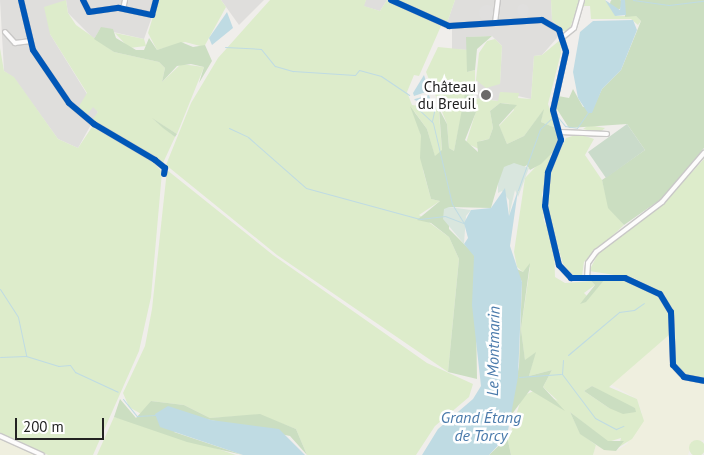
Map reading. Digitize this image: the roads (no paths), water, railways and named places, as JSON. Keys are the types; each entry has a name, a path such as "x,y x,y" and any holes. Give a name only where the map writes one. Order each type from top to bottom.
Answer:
{"street":[{"path":"22,0 31,41 43,67 72,107 155,160 165,168 164,174"},
{"path":"83,0 89,12 123,9 152,15 156,0"},
{"path":"123,9 125,0"},
{"path":"391,0 443,24 547,20 563,37 566,52 554,90 554,116 560,132 546,180 545,218 562,272 571,278 625,278 660,294 671,312 673,365 684,376 704,381"},
{"path":"495,23 498,0"},
{"path":"563,37 574,28 582,0"},
{"path":"5,32 15,43 31,41"},
{"path":"37,70 43,67"},
{"path":"67,112 72,107"},
{"path":"560,132 607,134"},
{"path":"587,278 588,263 596,252 662,202 704,153"},
{"path":"0,436 42,455"}],"water":[{"path":"605,0 620,10 621,0 625,0 626,15 615,16"},
{"path":"227,12 233,28 212,45 209,38"},
{"path":"633,20 637,30 621,70 602,89 592,113 588,113 578,98 573,72 580,32 593,21"},
{"path":"424,75 429,91 414,96 413,93"},
{"path":"429,95 432,105 414,100 415,99"},
{"name":"Grand Étang de Torcy","path":"505,188 509,216 518,190 510,246 522,282 518,377 507,436 489,455 422,455 438,429 473,399 481,386 472,305 474,256 464,244 468,238 464,223 471,210 491,208"},
{"path":"168,406 211,420 279,429 305,455 243,455 160,427 155,414"}],"waterway":[{"path":"633,0 669,5 704,1"},
{"path":"225,47 261,49 275,66 293,71 355,75 359,70 381,76 409,95"},
{"path":"416,107 433,123 452,204 464,223"},
{"path":"432,121 435,107"},
{"name":"Le Montmarin","path":"557,116 565,126 577,128 588,112"},
{"name":"Le Montmarin","path":"518,190 540,129 553,117"},
{"path":"229,128 248,137 306,188 420,219 445,216 466,224"},
{"path":"0,289 18,317 26,356 58,366 70,365 75,372 118,392"},
{"path":"568,355 619,312 634,310 644,303"},
{"path":"0,357 26,356"},
{"path":"563,360 562,374 595,418 616,429 623,426"},
{"path":"519,377 561,374"},
{"path":"123,399 137,416 156,415"}],"place":[{"name":"Château du Breuil","path":"486,95"}]}
